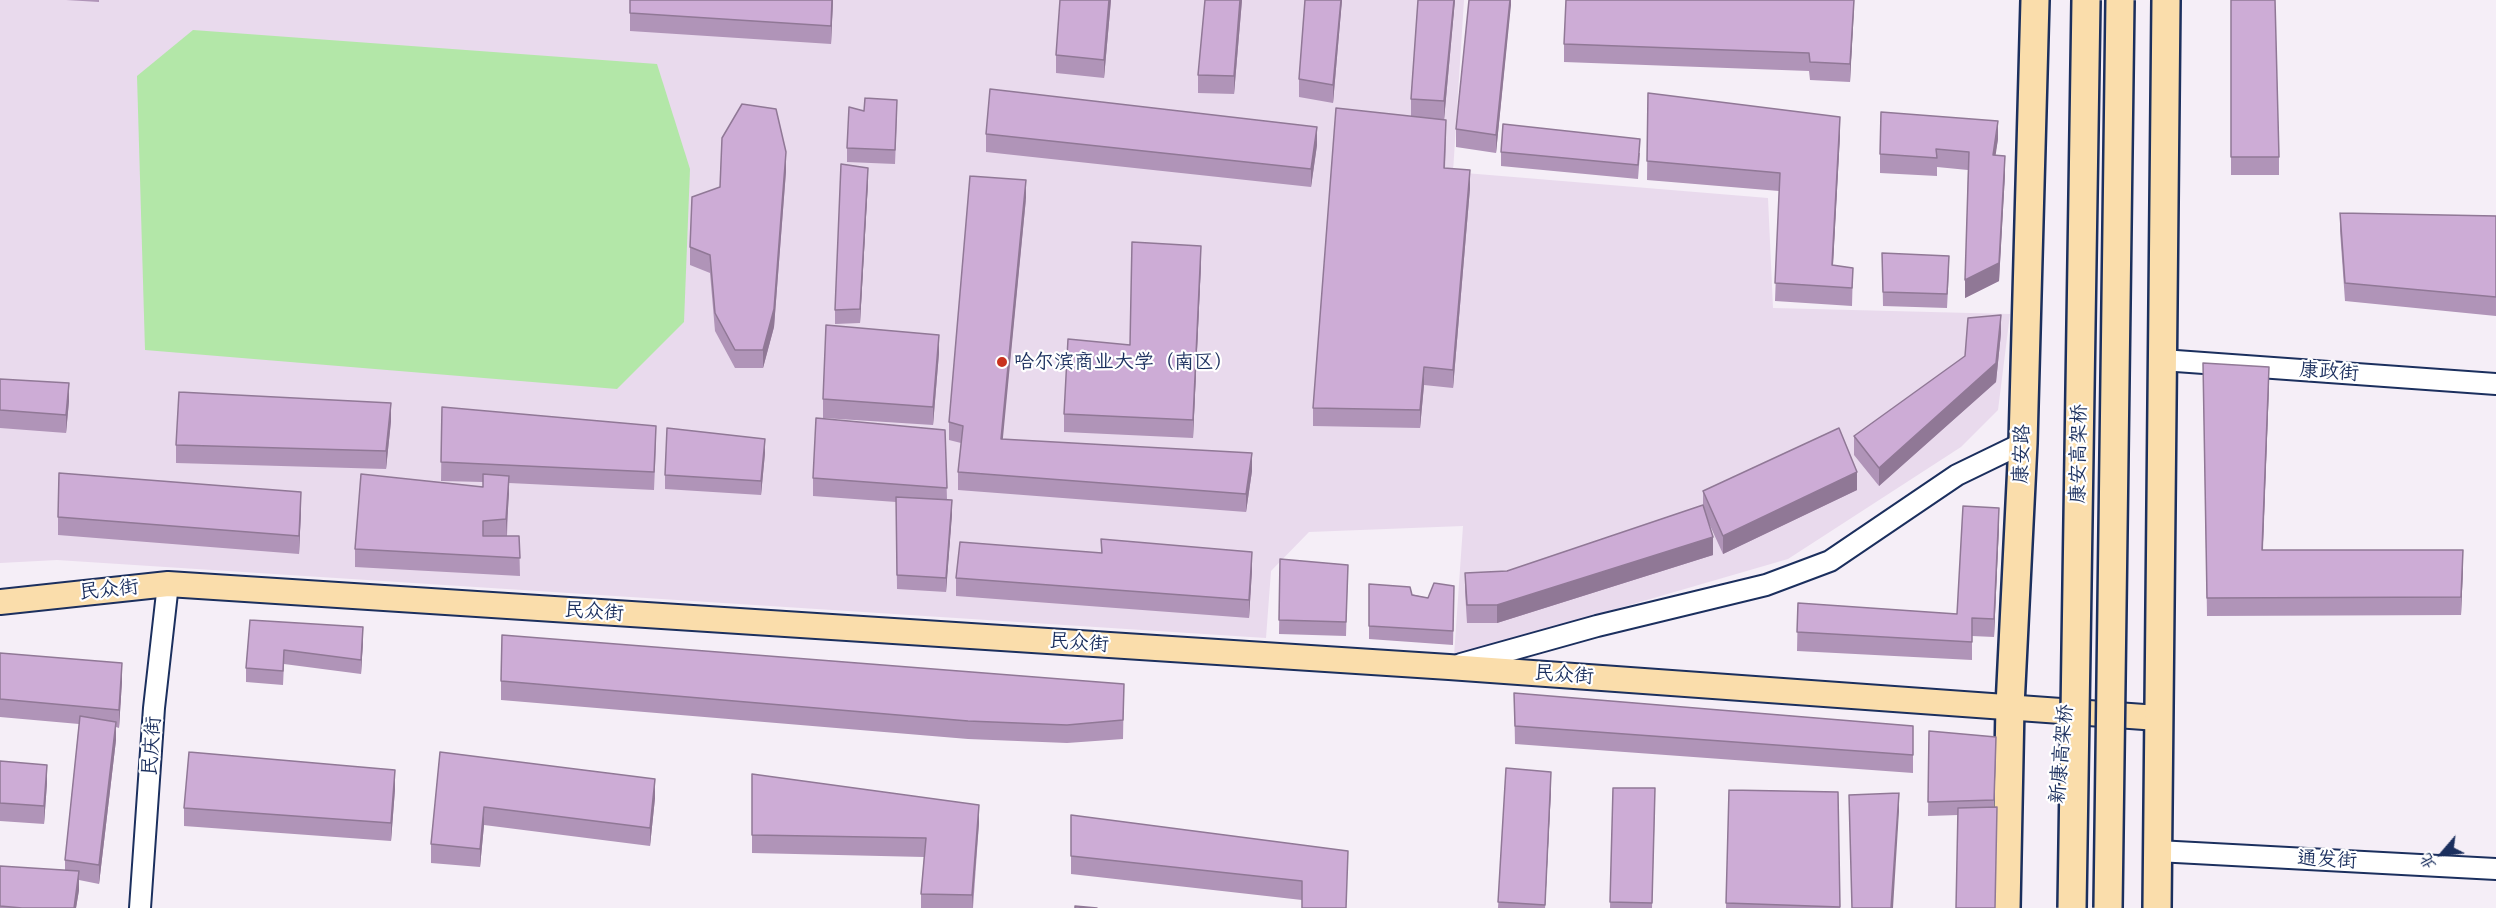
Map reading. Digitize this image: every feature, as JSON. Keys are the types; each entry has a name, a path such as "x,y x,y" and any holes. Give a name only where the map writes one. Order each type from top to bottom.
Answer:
{"highway":[{"name":"康安路","path":"2006,908 2010,706 2023,443 2035,0"},
{"name":"康安高架桥","path":"2072,908 2086,0"},
{"name":"康安高架桥","path":"2108,908 2120,0"},
{"path":"2157,908 2166,0"},
{"name":"新康高架桥","path":"2055,908 2058,785 2077,600"},
{"path":"2112,602 2126,777 2125,908"}],"main road":[{"name":"民众街","path":"0,602 168,584 1449,667 2158,718"}],"street":[{"name":"康政街","path":"2162,360 2496,384"},
{"path":"1449,667 1597,626 1766,585 1830,561 1957,475 2023,443"},
{"name":"民庆街","path":"140,908 154,708 168,584"},
{"name":"通发街","path":"2157,850 2496,869"}],"shaded area":[{"name":"哈尔滨商业大学（南区）","path":"0,0 1464,0 1453,172 1768,198 1773,308 2010,314 1998,410 1961,447 1788,559 1454,656 1463,526 1309,532 1271,571 1266,638 57,560 0,563"}],"green space":[{"path":"193,30 657,64 690,169 684,322 617,389 145,350 137,76"}],"building":[{"path":"630,0 832,0 831,26 630,13"},
{"path":"1060,0 1109,0 1104,60 1056,55"},
{"path":"1205,0 1240,0 1234,76 1198,75"},
{"path":"1305,0 1341,0 1333,85 1299,79"},
{"path":"1418,0 1454,0 1444,101 1411,99"},
{"path":"1469,0 1510,0 1496,135 1456,129"},
{"path":"1566,0 1854,0 1850,64 1810,62 1809,53 1564,44"},
{"path":"2231,0 2275,0 2279,157 2231,157"},
{"path":"990,89 1317,127 1311,169 986,134"},
{"path":"1648,93 1840,117 1832,265 1853,268 1852,288 1775,283 1780,173 1647,161"},
{"path":"865,98 897,100 895,150 847,148 849,107 864,111"},
{"path":"742,104 776,109 786,152 774,309 763,350 735,350 715,313 710,255 690,247 692,197 720,187 722,138"},
{"path":"1336,108 1446,120 1444,168 1470,170 1453,370 1424,367 1420,410 1313,408"},
{"path":"1881,112 1998,121 1993,155 2005,156 1999,263 1965,280 1969,152 1936,149 1937,158 1880,154"},
{"path":"1503,124 1640,139 1638,165 1501,152"},
{"path":"841,164 868,168 860,309 835,310"},
{"path":"970,176 1026,180 1001,439 1252,453 1246,494 958,472 963,426 949,422"},
{"path":"2340,213 2496,216 2496,297 2345,283"},
{"path":"1132,242 1201,246 1193,420 1064,414 1068,339 1130,345"},
{"path":"1882,253 1949,256 1947,294 1883,292"},
{"path":"2001,315 1996,363 1879,468 1854,436 1965,356 1968,318"},
{"path":"826,325 939,335 933,407 823,399"},
{"path":"2203,363 2269,367 2262,550 2463,550 2461,597 2207,598"},
{"path":"0,379 69,383 66,415 0,410"},
{"path":"179,392 391,403 386,451 176,445"},
{"path":"442,407 656,426 654,472 441,462"},
{"path":"816,418 945,430 947,488 813,478"},
{"path":"667,428 765,439 761,481 665,475"},
{"path":"1839,428 1857,472 1723,536 1703,491"},
{"path":"59,473 301,492 299,536 58,517"},
{"path":"361,474 483,487 483,474 509,476 506,519 483,521 483,536 519,536 520,558 355,549"},
{"path":"896,497 952,500 946,578 897,575"},
{"path":"1703,505 1713,537 1497,605 1467,605 1465,573 1507,571"},
{"path":"1963,506 1999,508 1994,619 1972,618 1972,642 1797,632 1798,603 1957,614"},
{"path":"1101,539 1252,552 1249,600 956,578 960,542 1102,553"},
{"path":"1280,559 1348,565 1346,622 1279,620"},
{"path":"1434,583 1454,586 1453,631 1369,626 1369,584 1410,587 1412,595 1428,598"},
{"path":"250,620 363,627 361,660 284,650 283,671 246,668"},
{"path":"502,635 1124,684 1123,720 1067,725 968,721 501,681"},
{"path":"0,653 122,663 119,710 0,699"},
{"path":"1514,693 1913,726 1913,755 1515,726"},
{"path":"80,716 116,722 99,865 65,860"},
{"path":"1929,731 1996,737 1994,800 1928,802"},
{"path":"189,752 395,770 391,823 184,808"},
{"path":"440,752 655,779 650,828 484,807 480,849 431,844"},
{"path":"0,761 47,765 44,806 0,803"},
{"path":"1506,768 1551,772 1545,905 1498,902"},
{"path":"752,774 979,805 972,895 921,894 926,838 752,835"},
{"path":"1613,788 1655,788 1652,903 1610,902"},
{"path":"1729,790 1838,792 1840,907 1726,903"},
{"path":"1899,793 1891,908 1852,908 1849,795"},
{"path":"1997,807 1995,908 1956,908 1958,808"},
{"path":"1071,815 1348,851 1346,908 1302,908 1302,881 1071,856"},
{"path":"0,866 79,871 74,908 0,906"}],"place":[{"name":"哈尔滨商业大学（南区）","path":"1002,362"}]}
